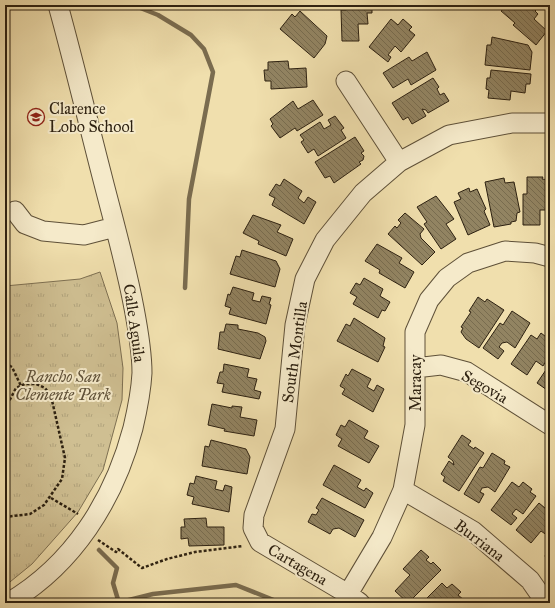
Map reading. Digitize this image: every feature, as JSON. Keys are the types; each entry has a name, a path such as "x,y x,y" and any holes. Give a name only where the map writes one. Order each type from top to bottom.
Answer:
{"street":[{"name":"Calle Aguila","path":"8,603 28,591 53,569 86,532 109,494 126,455 137,412 142,374 139,336 128,275 58,5"},
{"path":"346,81 399,162"},
{"name":"South Montilla","path":"257,538 252,521 285,429 295,325 306,279 325,240 363,193 399,162 449,135 512,123 550,123"},
{"path":"15,211 25,224 43,231 84,235 115,227"},
{"name":"Maracay","path":"354,598 403,490 415,425 415,332 429,300 447,278 468,263 505,251 535,253 550,257"},
{"name":"Segovia","path":"415,368 441,366 467,372 550,425"},
{"name":"Burriana","path":"403,490 473,531 530,580 546,603"},
{"name":"Cartagena","path":"257,538 267,547 354,598"}],"path":[{"path":"5,363 12,367 21,386"},
{"path":"5,410 16,388 25,384 36,384 45,388 51,396 65,458 62,479 44,505 30,514 5,518"},
{"path":"103,543 116,552 118,549 142,568 167,559 195,552 242,546 257,538"}],"green space":[{"name":"Rancho San Clemente Park","path":"100,272 117,323 123,368 122,400 103,470 78,512 32,564 5,586 5,286 80,279"}],"building":[{"path":"346,5 372,5 372,13 367,13 368,24 358,24 359,41 342,41 341,10 346,10"},
{"path":"506,5 530,5 536,10 535,11 538,14 534,19 547,31 536,45 513,25 515,23 501,11"},
{"path":"300,11 327,36 325,44 314,58 280,29 292,14 295,17"},
{"path":"391,19 398,25 403,19 412,27 409,30 415,35 401,52 395,46 388,55 391,57 388,62 369,47"},
{"path":"492,37 528,45 532,52 530,70 485,65 487,45 491,45"},
{"path":"427,52 436,70 411,85 408,79 393,88 383,73 409,57 412,61"},
{"path":"288,61 289,69 306,68 307,87 271,89 271,81 265,81 264,70 268,70 268,62"},
{"path":"491,70 531,74 530,84 526,84 525,93 511,91 510,100 488,98 489,90 486,89 487,78 490,78"},
{"path":"433,78 439,87 437,89 440,95 444,93 449,101 428,113 426,110 422,109 426,116 412,124 408,117 403,120 392,103"},
{"path":"313,100 323,115 297,131 295,128 280,138 271,126 273,124 270,119 293,101 298,109"},
{"path":"335,116 344,128 341,130 346,138 318,156 314,149 308,153 301,142 304,140 300,135 320,122 324,129 331,125 328,120"},
{"path":"355,137 364,151 361,153 364,156 363,160 359,162 361,164 334,183 330,176 325,178 315,162"},
{"path":"527,177 543,177 542,179 549,180 548,210 540,210 540,225 523,225 523,194 527,194"},
{"path":"504,178 505,183 514,182 520,212 517,213 516,221 511,222 511,224 494,227 485,182"},
{"path":"284,179 302,191 298,198 304,203 308,197 316,202 304,224 272,205 275,198 269,195 276,184 280,186"},
{"path":"469,188 470,192 477,189 486,209 484,211 490,225 468,235 454,202 461,199 458,193"},
{"path":"436,196 454,219 446,224 456,239 441,249 424,224 427,222 417,207"},
{"path":"405,213 424,229 420,234 421,238 435,252 422,265 388,234 395,226 397,228 401,223 398,220"},
{"path":"253,215 281,225 277,232 293,239 286,256 258,244 259,241 243,233"},
{"path":"377,244 402,258 399,263 414,272 405,288 379,273 380,270 365,261"},
{"path":"242,250 276,261 280,269 275,287 230,274 236,256 240,257"},
{"path":"364,278 383,289 380,296 390,302 385,311 382,310 378,318 353,304 357,297 350,293 356,283 360,285"},
{"path":"233,287 254,293 252,300 260,302 262,296 271,298 269,304 271,305 266,324 229,314 231,308 225,306 228,294 230,295"},
{"path":"478,297 485,302 487,299 504,310 479,348 466,339 461,332 463,328 461,327 471,312 469,311"},
{"path":"512,311 530,323 515,348 507,342 502,343 499,347 504,351 498,359 483,348 500,323 503,325"},
{"path":"354,318 385,338 383,346 385,347 378,362 337,341 346,324 350,326"},
{"path":"226,324 238,325 238,329 258,333 265,337 266,341 260,359 218,349 220,332 224,332"},
{"path":"541,333 550,340 548,343 550,345 550,355 543,366 536,361 527,375 511,364 531,335 537,339"},
{"path":"224,364 249,369 247,377 257,379 254,390 261,392 259,399 222,392 224,384 217,383 220,372 223,372"},
{"path":"550,364 550,392 537,383"},
{"path":"352,369 371,379 367,387 374,391 377,385 384,389 373,412 342,394 345,389 340,386 346,374 348,376"},
{"path":"212,404 232,408 232,406 242,407 240,417 257,420 254,436 224,431 225,429 208,425"},
{"path":"349,420 368,431 364,438 379,446 369,463 338,446 342,439 336,435 341,425 345,427"},
{"path":"462,435 471,441 468,445 474,449 475,447 484,453 459,491 443,481 445,477 441,474 449,461 454,465 453,461 448,457"},
{"path":"211,440 246,449 250,457 247,474 202,466 205,446 209,447"},
{"path":"492,453 505,461 504,464 510,467 495,492 488,487 482,488 480,492 484,494 479,503 464,494 480,467 483,468"},
{"path":"334,465 361,480 357,487 364,491 366,488 373,493 365,508 323,485"},
{"path":"196,476 217,481 215,489 223,491 225,485 232,487 229,512 192,504 194,497 187,495 190,483 194,484"},
{"path":"512,482 519,487 523,482 532,489 530,492 536,496 523,514 516,509 512,514 517,518 511,525 491,510"},
{"path":"322,498 364,520 355,537 339,528 333,529 330,534 308,522 312,514 316,515 319,510 316,508"},
{"path":"539,503 545,508 550,504 550,533 548,536 541,531 531,543 516,530"},
{"path":"206,518 207,527 224,527 224,545 189,546 188,538 181,539 181,527 185,527 184,519"},
{"path":"550,546 550,565 545,556"},
{"path":"421,550 429,557 426,560 431,564 433,562 441,570 408,603 395,591 410,575 403,569"},
{"path":"442,583 447,588 452,584 461,592 458,595 464,600 460,603 422,603"}],"waterway":[{"path":"133,5 158,15 191,35 204,49 213,72 189,199 185,288"},
{"path":"99,550 117,568 113,583 119,603"},
{"path":"117,603 153,594 236,585 281,603"}],"place":[{"name":"Clarence Lobo School","path":"36,117"}]}
